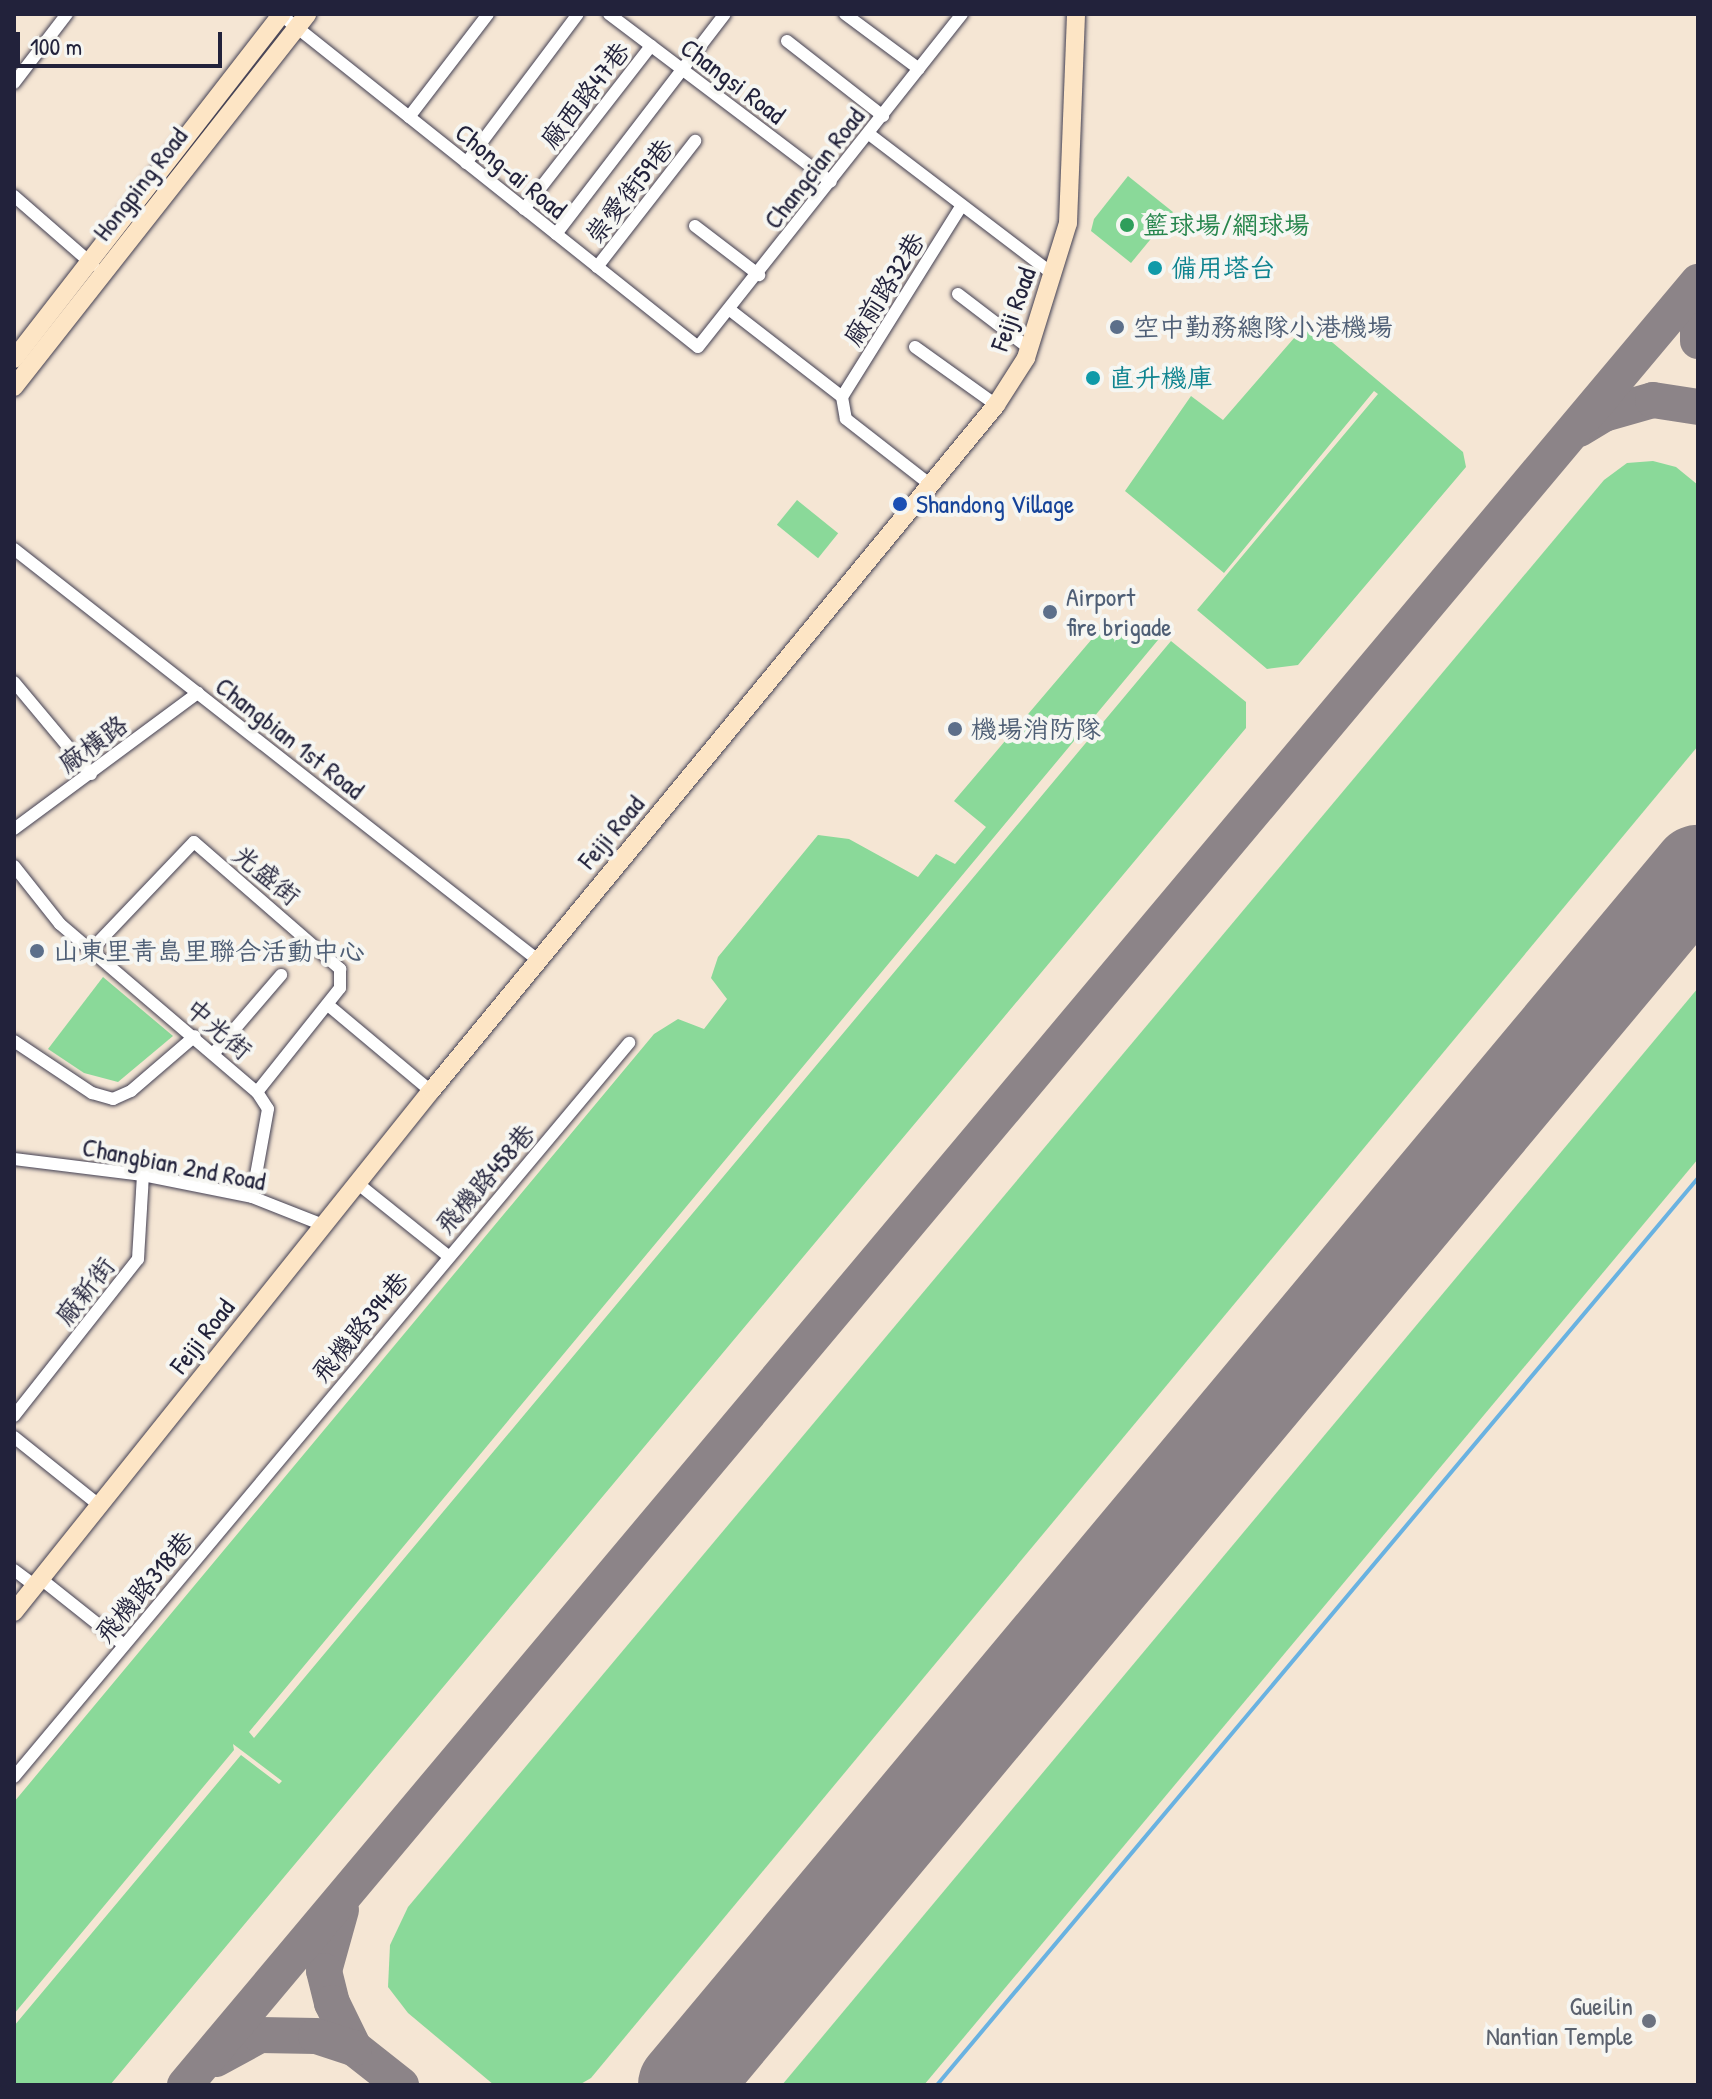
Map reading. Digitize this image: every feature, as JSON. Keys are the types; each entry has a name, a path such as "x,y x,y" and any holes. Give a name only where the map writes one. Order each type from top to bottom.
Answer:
{"street":[{"path":"14,83 67,14"},
{"name":"Chong-ai Road","path":"281,14 303,20 409,117 698,347"},
{"name":"Hongping Road","path":"14,387 281,14"},
{"path":"409,117 488,14"},
{"path":"466,163 578,14"},
{"name":"Changsi Road","path":"609,14 831,182"},
{"path":"556,234 725,14"},
{"path":"845,14 919,69"},
{"name":"Changcian Road","path":"698,347 759,275 962,14"},
{"name":"Feiji Road","path":"14,1612 431,1091 996,405 1030,349 1068,223 1073,169 1076,14"},
{"name":"Hongping Road","path":"14,359 97,268 303,20"},
{"path":"787,41 883,116"},
{"name":"廠西路47巷","path":"524,209 651,46"},
{"path":"869,134 1054,275"},
{"name":"崇愛街59巷","path":"597,267 695,141"},
{"path":"14,196 97,268"},
{"name":"廠前路32巷","path":"842,397 962,205"},
{"path":"695,226 759,275"},
{"path":"958,294 1030,349"},
{"path":"730,310 842,397 846,419 932,486"},
{"path":"915,347 996,405"},
{"name":"Changbian 1st Road","path":"14,549 539,961"},
{"path":"14,682 91,774"},
{"name":"廠橫路","path":"14,829 198,693"},
{"name":"光盛街","path":"91,950 194,842 334,961 342,977 328,1005"},
{"name":"中光街","path":"14,866 60,924 257,1092"},
{"path":"214,1053 281,975"},
{"path":"252,1197 268,1109 257,1092 328,1005 431,1091"},
{"path":"14,1041 92,1093 113,1099 131,1091 195,1036"},
{"name":"飛機路458巷","path":"448,1256 629,1043"},
{"name":"Changbian 2nd Road","path":"14,1159 143,1175 252,1197 323,1225"},
{"name":"廠新街","path":"14,1416 138,1259 143,1175"},
{"path":"357,1183 448,1256"},
{"name":"飛機路394巷","path":"307,1426 448,1256"},
{"name":"飛機路318巷","path":"14,1777 307,1426"},
{"path":"14,1437 100,1506"},
{"path":"14,1570 38,1583 124,1645"}],"green space":[{"name":"籃球場/網球場","path":"1128,176 1173,212 1131,263 1091,231 1094,219"},
{"path":"1308,322 1463,452 1466,467 1298,665 1267,669 1197,610 1378,394 1374,391 1224,573 1125,491 1191,396 1223,420"},
{"path":"1653,461 1676,467 1698,485 1698,746 591,2078 579,2085 494,2085 408,2013 388,1987 390,1945 408,1907 1604,480 1627,463"},
{"path":"797,500 838,533 818,558 777,525"},
{"path":"1103,626 1163,634 249,1732 254,1738 1171,641 1246,702 1246,728 110,2085 14,2085 14,2026 241,1755 279,1784 282,1781 233,1744 234,1750 14,2014 14,1802 654,1034 678,1019 704,1029 727,999 711,978 718,957 818,835 849,839 918,877 936,854 955,864 986,827 954,801"},
{"path":"103,977 173,1036 118,1082 84,1073 48,1049"},
{"path":"1698,988 1698,1159 924,2085 782,2085"}],"waterway":[{"path":"937,2085 1698,1178"}],"taxiway":[{"path":"185,2085 1698,282"},
{"path":"1698,310 1698,341"},
{"path":"1579,429 1604,414 1653,400 1698,407"},
{"path":"341,1910 324,1971 332,2003 354,2048 401,2085"},
{"path":"216,2059 260,2035 316,2036 354,2048"}],"runway":[{"path":"684,2085 1698,871"}],"place":[{"name":"籃球場/網球場","path":"1127,225"},
{"name":"備用塔台","path":"1155,268"},
{"name":"空中勤務總隊小港機場","path":"1117,327"},
{"name":"直升機庫","path":"1093,378"},
{"name":"Shandong Village","path":"900,504"},
{"name":"Airport fire brigade","path":"1050,612"},
{"name":"機場消防隊","path":"955,729"},
{"name":"山東里青島里聯合活動中心","path":"37,951"},
{"name":"Gueilin Nantian Temple","path":"1649,2021"}]}
